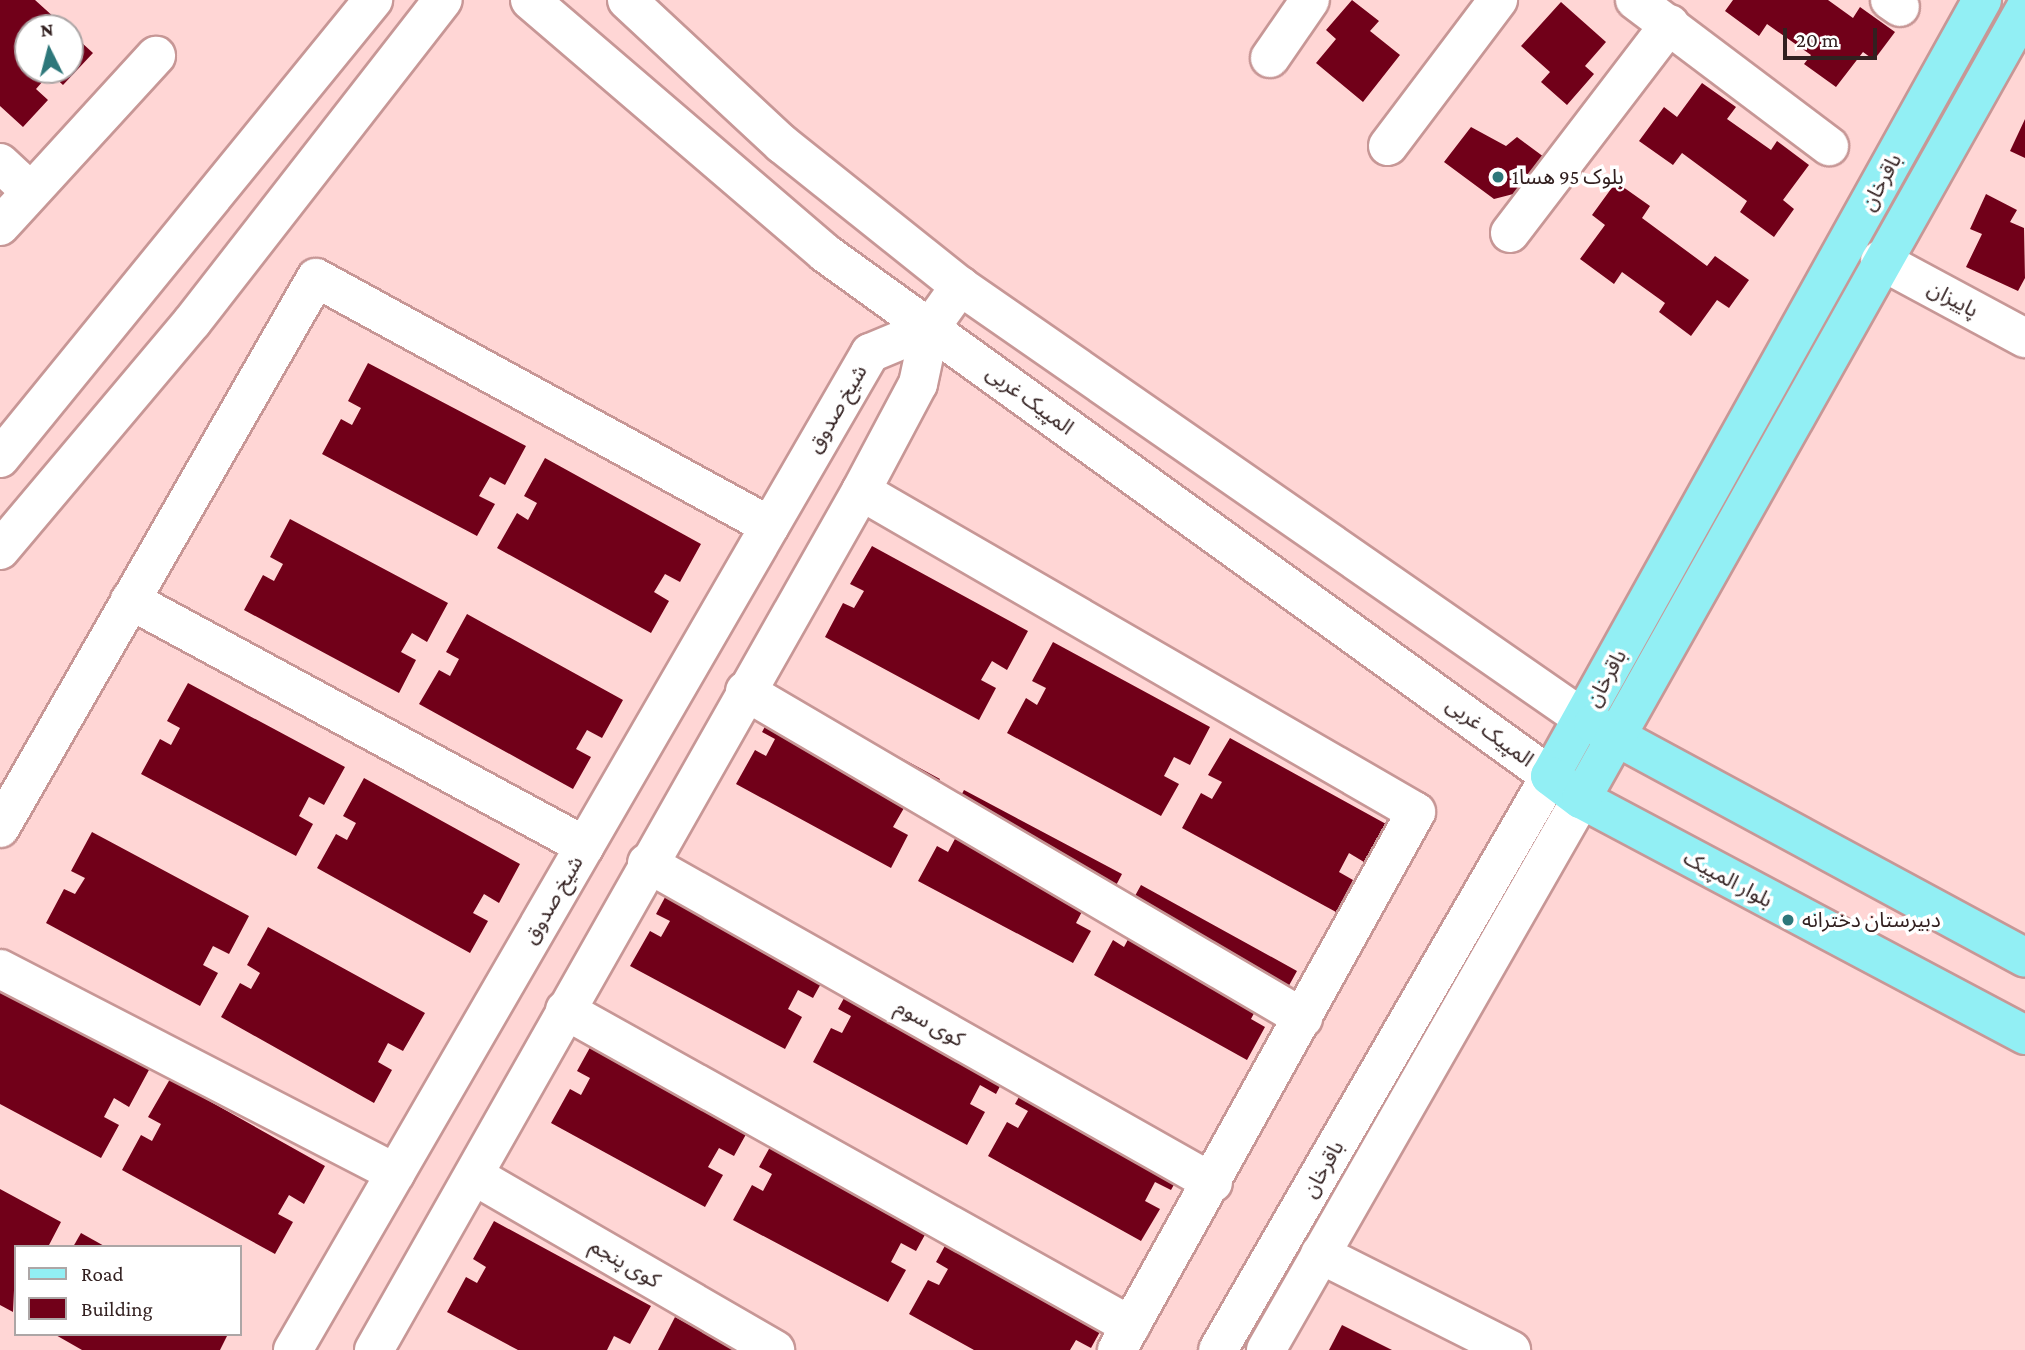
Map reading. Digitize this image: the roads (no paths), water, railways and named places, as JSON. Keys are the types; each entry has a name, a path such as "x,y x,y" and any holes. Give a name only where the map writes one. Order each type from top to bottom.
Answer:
{"main road":[{"name":"باقرخان","path":"1581,800 1599,727 1982,0"},
{"name":"باقرخان","path":"1550,776 1599,727 1880,260 2025,9"},
{"path":"1599,727 2025,958"},
{"name":"بلوار المپیک","path":"1550,776 1581,800 2025,1035"}],"street":[{"path":"0,458 373,0"},
{"path":"0,550 192,322 443,0"},
{"name":"المپیک غربی","path":"530,0 825,253 1550,776"},
{"path":"626,0 782,144 960,286 1599,727"},
{"path":"1270,58 1310,0"},
{"path":"1388,146 1498,0"},
{"path":"1635,0 1829,146"},
{"path":"1510,233 1670,24"},
{"path":"0,226 156,56"},
{"path":"0,163 31,192"},
{"name":"پاییزان","path":"1880,260 2025,338"},
{"path":"0,828 316,278 770,526"},
{"path":"374,1350 475,1176 647,863 861,492 918,384 930,328 960,286"},
{"name":"شیخ صدوق","path":"293,1350 870,353 930,328"},
{"path":"565,1010 1124,1338 1213,1183 1416,812 861,492"},
{"path":"130,600 585,846"},
{"path":"745,691 1303,1017"},
{"name":"باقرخان","path":"1218,1350 1550,776"},
{"name":"باقرخان","path":"1266,1350 1581,800"},
{"name":"کوی سوم","path":"647,863 1213,1183"},
{"path":"0,969 396,1172"},
{"name":"کوی پنجم","path":"475,1176 775,1350"},
{"path":"1320,1254 1511,1350"}],"place":[{"name":"بلوک 95 هسا1","path":"1498,177"},
{"name":"دبیرستان دخترانه","path":"1788,920"}]}
